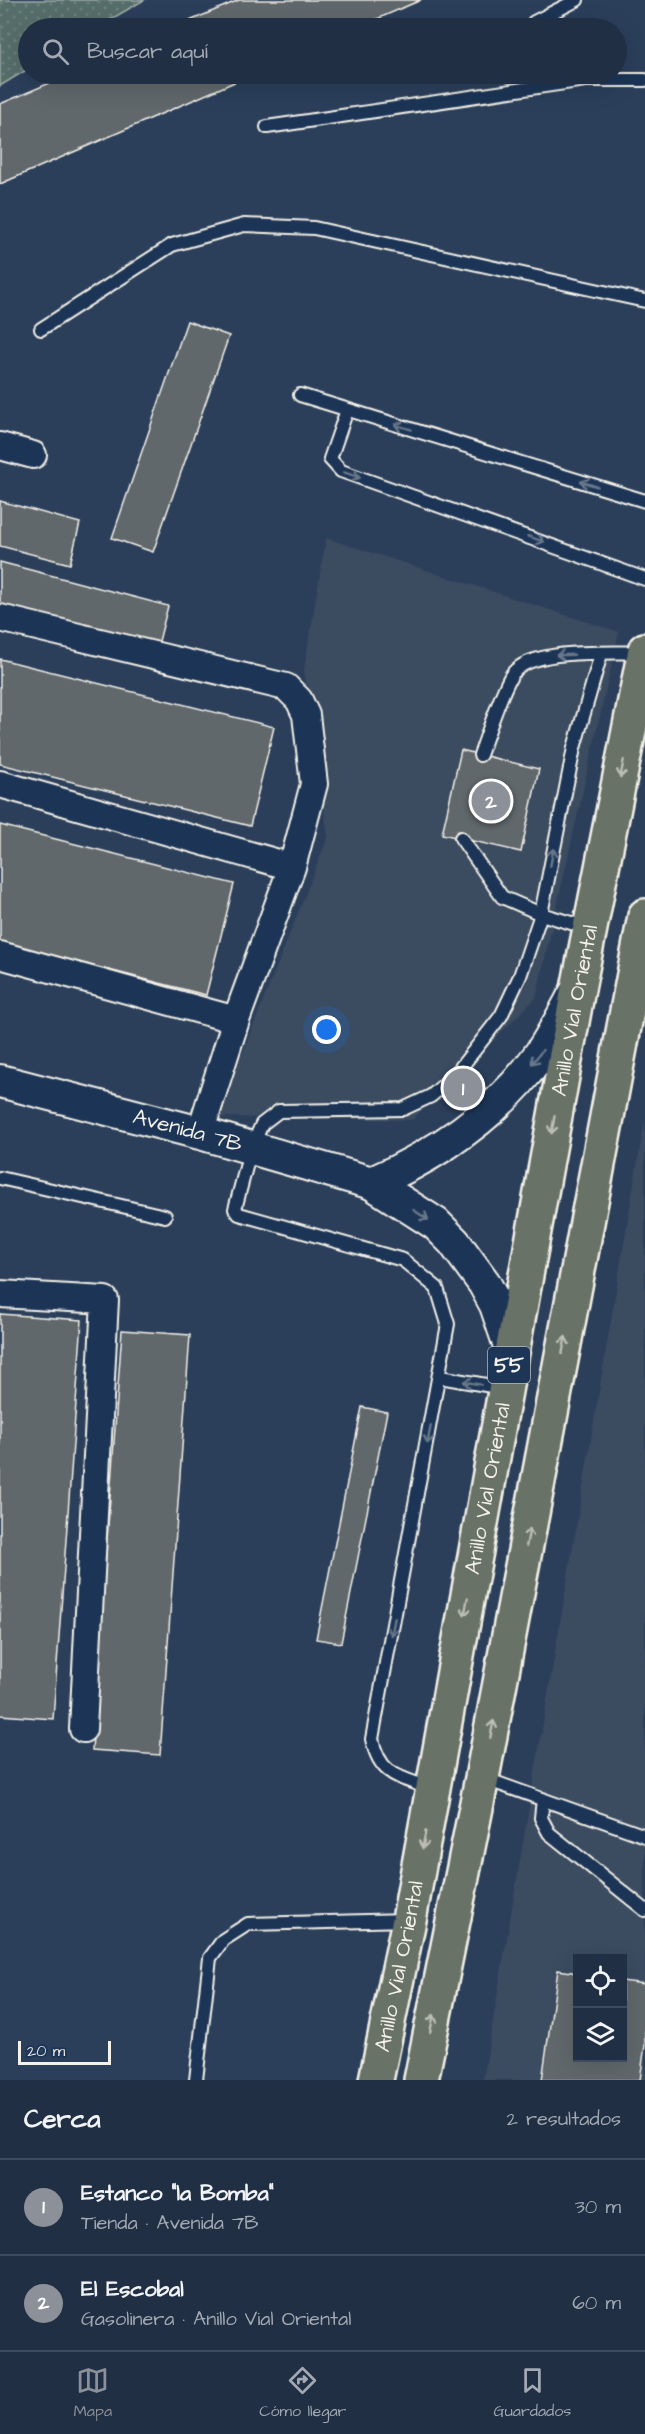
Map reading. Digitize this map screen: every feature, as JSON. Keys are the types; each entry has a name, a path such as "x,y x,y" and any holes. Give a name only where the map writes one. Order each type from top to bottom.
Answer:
{"highway":[{"name":"Anillo Vial Oriental","path":"376,2080 434,1790 504,1388 578,989 645,651"},
{"name":"Anillo Vial Oriental","path":"421,2080 482,1778 645,916"}],"street":[{"path":"0,446 33,455"},
{"path":"0,618 286,687 299,700 306,715 314,784 292,867 236,1020 200,1133"},
{"path":"0,784 292,867"},
{"path":"0,955 236,1020"},
{"path":"372,1183 436,1151 492,1108 540,1054 578,989"},
{"name":"Avenida 7B","path":"0,1081 200,1133 372,1183 436,1224 454,1242 492,1297 512,1352"},
{"path":"0,1294 105,1300 83,1729"}],"lane":[{"path":"540,18 578,0"},
{"path":"627,80 645,80"},
{"path":"267,127 558,84"},
{"path":"41,329 172,245 244,225 314,228 645,301"},
{"path":"300,395 645,501"},
{"path":"347,410 330,459 341,471 645,579"},
{"path":"480,755 513,673 527,662 551,656 645,651"},
{"path":"434,1790 389,1774 376,1758 372,1739 448,1324 437,1288 403,1260 239,1214 235,1209 251,1148 262,1124 279,1111 403,1109 431,1096 455,1076 501,1016 520,976 541,914 574,748 601,654"},
{"path":"461,838 502,897 541,914 590,928"},
{"path":"0,1178 165,1216"},
{"path":"440,1377 504,1388"},
{"path":"482,1778 645,1836"},
{"path":"543,1799 541,1818 549,1833 645,1910"},
{"path":"196,2080 210,1958 223,1940 248,1924 409,1920"}],"shaded area":[{"path":"326,538 619,632 536,998 412,1120 217,1117 328,837 304,669"},
{"path":"645,1118 645,2080 483,2080"}],"green space":[{"path":"0,0 144,0 113,18 18,18 18,75 0,86"}],"building":[{"path":"239,0 421,0 379,18 197,18"},
{"path":"47,84 230,84 0,184 0,104"},
{"path":"187,321 229,336 153,552 112,538"},
{"path":"0,501 80,523 70,564 0,546"},
{"path":"0,562 168,606 157,649 0,609"},
{"path":"0,659 274,727 250,826 0,764"},
{"path":"461,750 539,769 521,852 442,834"},
{"path":"0,825 234,884 206,995 0,942"},
{"path":"0,1314 82,1320 53,1719 0,1715"},
{"path":"122,1330 190,1335 160,1755 92,1750"},
{"path":"362,1407 387,1412 341,1643 316,1639"},
{"path":"558,1970 573,1972 573,2062 627,2062 627,1982 645,1984 645,2045 640,2080 542,2080"}],"place":[{"name":"El Escobal","path":"491,801"},
{"name":"Estanco \"la Bomba\"","path":"463,1088"}]}
